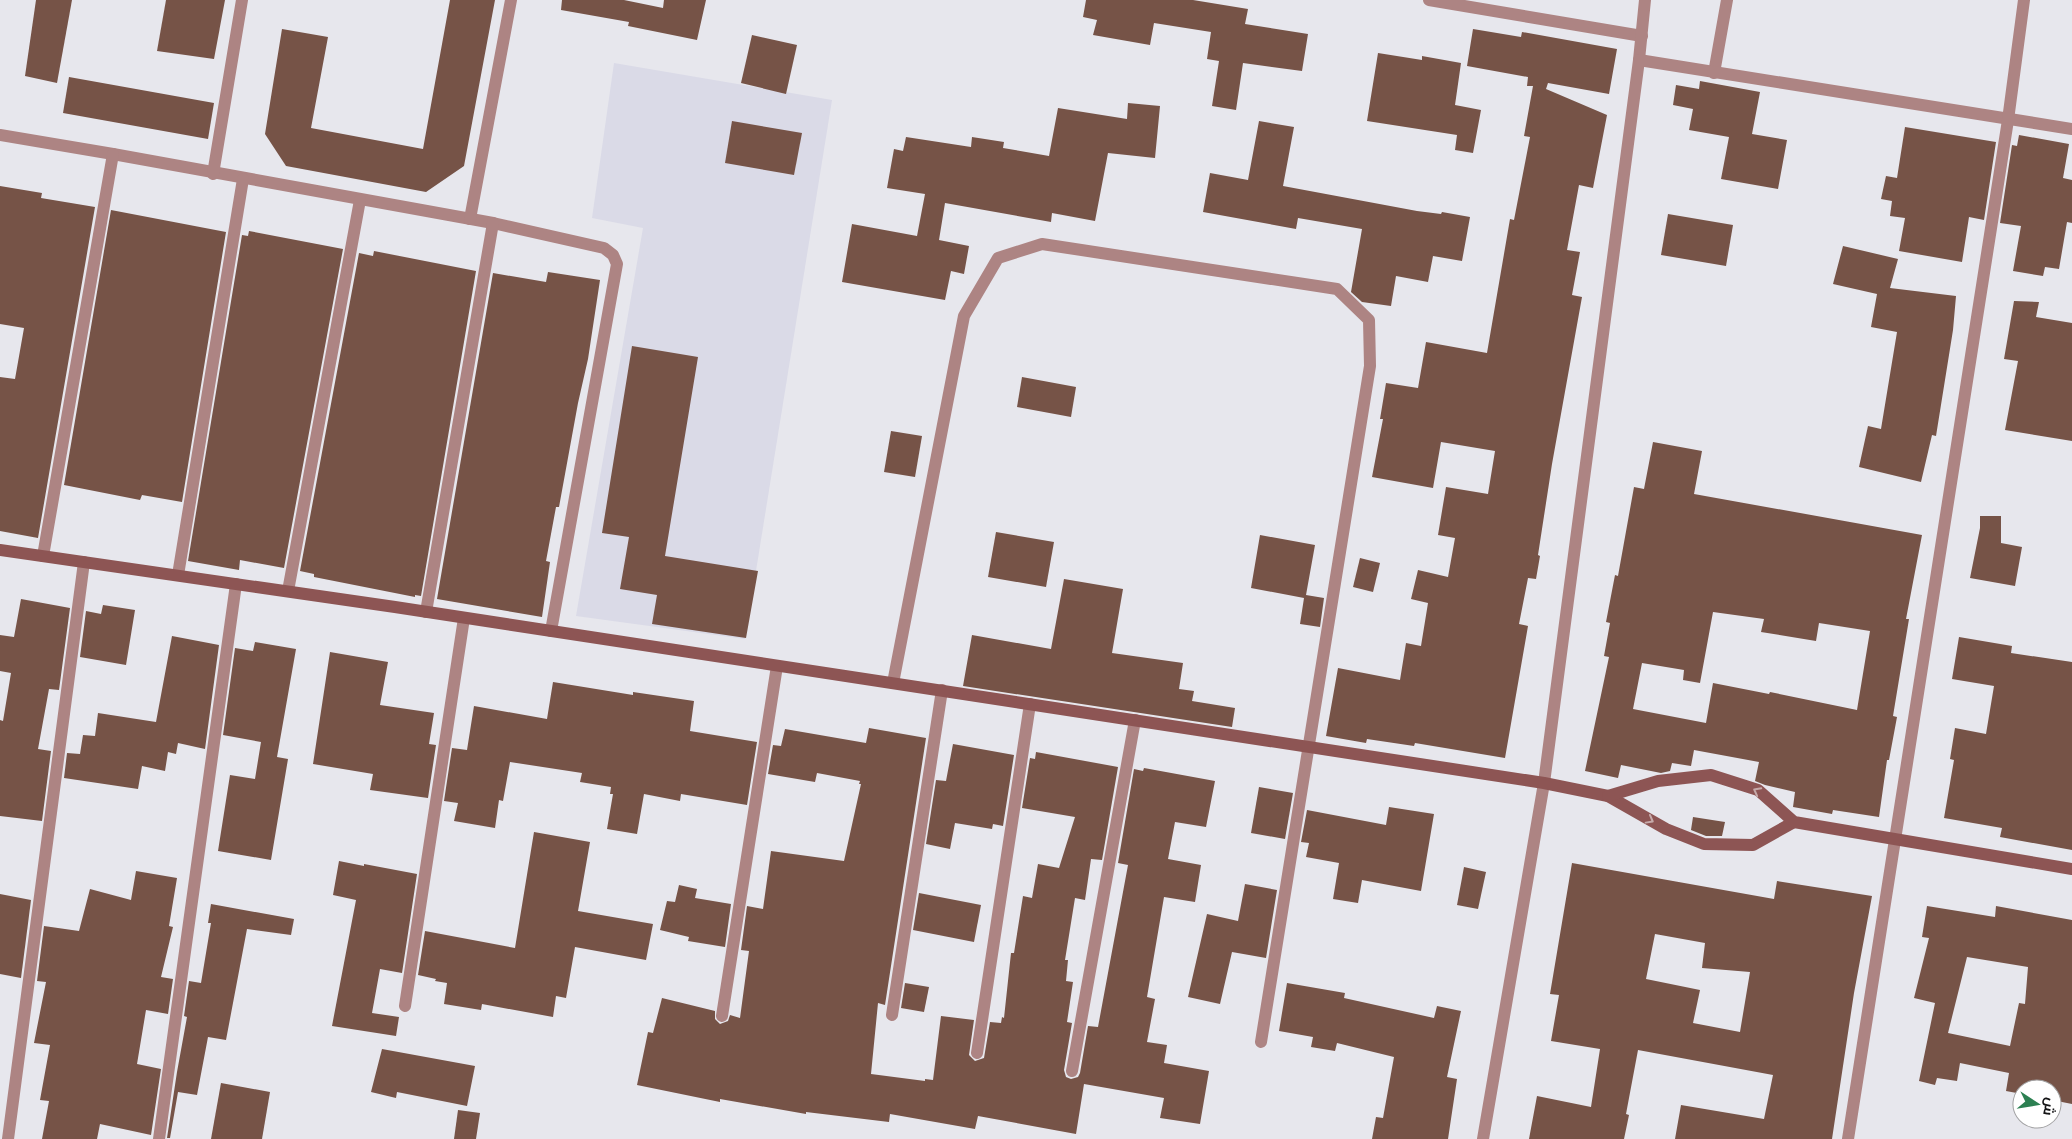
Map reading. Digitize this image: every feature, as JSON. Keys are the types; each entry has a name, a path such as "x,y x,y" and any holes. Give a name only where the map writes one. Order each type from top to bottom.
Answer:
{"street":[{"path":"213,174 242,0"},
{"path":"470,219 511,0"},
{"path":"1429,0 1642,36"},
{"path":"1483,1139 1544,783 1639,60 1645,0"},
{"path":"1714,72 1727,0"},
{"path":"1848,1139 2008,120 2024,0"},
{"path":"1639,60 2072,129"},
{"path":"0,135 494,223 604,248 613,255 617,264 551,631"},
{"path":"43,556 113,154"},
{"path":"178,575 244,179"},
{"path":"288,591 360,200"},
{"path":"426,612 494,223"},
{"path":"893,683 964,316 998,258 1042,244 1337,289 1369,320 1370,366 1262,1042"},
{"path":"0,550 288,591 1544,783 1608,796 1666,829 1704,844 1752,845 1794,822"},
{"path":"8,1139 84,562"},
{"path":"159,1139 236,584"},
{"path":"405,1006 464,618"},
{"path":"722,1016 777,666"},
{"path":"892,1015 942,690"},
{"path":"977,1052 1030,704"},
{"path":"1072,1071 1135,720"},
{"path":"1608,796 1658,781 1711,774 1758,790 1794,822 2072,869"}],"shaded area":[{"path":"614,63 832,100 745,639 576,616 643,228 592,218"}],"building":[{"path":"36,0 72,0 57,83 25,76"},
{"path":"166,0 225,0 214,59 157,51"},
{"path":"450,0 495,0 464,166 426,192 286,166 265,134 282,29 328,37 311,128 423,149"},
{"path":"562,0 624,0 663,8 664,0 706,0 697,40 628,26 629,22 561,10"},
{"path":"1086,0 1193,0 1248,9 1245,24 1308,34 1302,71 1243,63 1236,110 1212,106 1219,61 1207,59 1211,32 1154,23 1150,45 1093,35 1097,20 1083,17"},
{"path":"1473,29 1521,37 1522,32 1617,49 1609,94 1548,83 1546,89 1607,115 1593,188 1579,185 1567,250 1580,252 1572,295 1582,297 1552,464 1536,579 1528,578 1519,624 1528,626 1505,758 1415,743 1414,746 1367,739 1366,743 1326,736 1338,668 1400,680 1406,643 1421,646 1428,603 1411,599 1418,570 1448,577 1455,538 1438,535 1446,487 1488,494 1495,451 1441,442 1433,488 1372,477 1383,419 1380,419 1386,383 1418,388 1426,342 1487,353 1510,219 1514,220 1530,137 1524,136 1533,86 1527,86 1528,77 1467,66"},
{"path":"752,35 797,45 786,94 741,83"},
{"path":"1378,53 1422,60 1422,56 1461,63 1455,105 1481,110 1473,153 1455,150 1457,135 1367,121"},
{"path":"69,77 214,103 208,139 63,113"},
{"path":"1700,81 1760,92 1752,134 1787,140 1778,189 1721,179 1729,137 1689,130 1693,109 1673,105 1676,85 1699,89"},
{"path":"1128,103 1160,106 1155,158 1108,153 1095,221 1052,213 1051,222 945,203 939,240 969,246 964,274 951,271 945,300 842,282 852,224 917,236 925,194 887,188 894,149 903,151 906,137 971,147 972,137 1004,142 1003,148 1049,156 1058,108 1127,119"},
{"path":"732,121 802,133 794,175 725,163"},
{"path":"1259,121 1294,127 1283,186 1417,211 1441,214 1442,212 1470,217 1462,261 1433,256 1428,282 1396,276 1391,306 1362,302 1351,292 1362,229 1298,218 1296,229 1203,212 1210,173 1248,180"},
{"path":"1905,127 1996,142 1984,220 1969,217 1962,262 1899,251 1905,218 1890,216 1892,201 1881,199 1886,176 1897,178"},
{"path":"2019,135 2069,144 2063,178 2072,180 2072,223 2067,222 2059,269 2045,267 2043,276 2013,271 2021,226 2000,223 2012,145 2017,146"},
{"path":"0,186 42,193 41,198 95,207 38,538 0,531 0,377 15,379 24,328 0,324"},
{"path":"111,210 226,232 182,502 142,495 140,500 64,485"},
{"path":"1668,214 1733,225 1726,266 1661,255"},
{"path":"249,231 343,249 284,568 240,560 239,570 188,561 242,235 248,236"},
{"path":"1843,246 1898,259 1890,288 1956,296 1953,330 1936,436 1932,435 1921,482 1859,467 1868,426 1881,429 1897,332 1871,327 1877,294 1833,284"},
{"path":"374,251 476,271 421,596 415,595 415,597 314,577 314,574 300,571 359,253 373,256"},
{"path":"548,272 600,280 588,359 559,507 556,507 546,561 550,562 542,617 437,599 493,273 546,282"},
{"path":"2014,301 2039,302 2036,317 2072,323 2072,441 2005,430 2018,361 2004,359"},
{"path":"632,346 698,357 665,556 758,571 746,638 652,624 657,595 620,589 629,537 602,533"},
{"path":"1022,377 1076,387 1071,417 1017,407"},
{"path":"891,431 922,436 915,477 884,472"},
{"path":"1653,442 1702,451 1694,494 1922,535 1906,619 1909,619 1893,716 1897,717 1889,760 1887,760 1879,817 1833,810 1832,814 1793,807 1795,792 1755,781 1759,762 1694,750 1691,766 1672,763 1670,771 1661,773 1621,765 1618,778 1585,771 1609,657 1604,656 1610,623 1606,622 1615,575 1618,576 1634,487 1644,489","holes":["1713,612 1764,619 1761,632 1816,641 1819,623 1870,631 1857,710 1770,692 1769,694 1713,683 1706,723 1633,709 1642,663 1684,670 1683,680 1700,683"]},
{"path":"1980,516 2001,516 2001,543 2022,547 2015,586 1970,578 1980,528"},
{"path":"996,532 1054,542 1046,587 988,577"},
{"path":"1260,535 1315,545 1306,595 1324,598 1320,627 1300,624 1304,598 1251,588"},
{"path":"1360,558 1380,563 1373,592 1353,587"},
{"path":"1064,579 1123,589 1112,653 1183,663 1179,689 1194,691 1192,701 1235,708 1232,727 963,686 972,635 1051,649"},
{"path":"21,599 70,608 59,690 49,689 38,749 51,751 42,821 0,816 0,720 3,721 11,673 0,671 0,635 14,637"},
{"path":"103,605 135,610 126,665 80,657 86,611 101,614"},
{"path":"172,636 219,645 205,749 178,743 176,754 168,752 165,771 142,766 138,789 64,778 67,753 80,754 83,735 95,736 98,713 156,722"},
{"path":"1959,637 2012,646 2011,653 2072,662 2072,850 2000,837 2002,828 1944,818 1954,760 1950,759 1955,728 1986,734 1994,686 1952,679"},
{"path":"255,642 296,649 277,757 288,759 271,860 218,851 230,775 255,779 261,742 223,735 235,648 253,651"},
{"path":"330,652 388,662 380,705 434,713 429,744 436,745 428,798 370,790 373,774 313,764"},
{"path":"553,682 633,695 633,692 694,701 690,731 757,742 747,805 681,794 680,801 644,794 637,834 607,829 613,794 610,794 611,787 580,782 582,773 510,762 503,801 499,800 495,828 454,821 458,803 444,801 452,748 467,750 474,706 547,719"},
{"path":"869,728 926,738 885,1005 878,1003 871,1074 925,1081 925,1079 933,1080 941,1016 974,1020 969,1055 975,1061 984,1058 990,1022 1001,1023 1002,1017 1004,1018 1011,953 1014,953 1023,896 1032,898 1038,864 1059,868 1075,817 1022,808 1030,758 1035,759 1036,752 1118,767 1102,860 1091,859 1085,900 1075,898 1065,960 1068,960 1066,981 1073,982 1067,1022 1072,1023 1064,1070 1066,1077 1071,1079 1078,1077 1080,1073 1088,1026 1098,1027 1128,865 1118,863 1134,769 1143,771 1144,768 1215,781 1206,827 1175,822 1168,859 1201,865 1195,902 1164,897 1147,997 1155,999 1147,1042 1167,1045 1164,1063 1209,1071 1200,1124 1160,1118 1164,1098 1084,1084 1076,1134 978,1116 975,1129 890,1114 889,1122 806,1112 806,1114 720,1099 720,1102 637,1085 648,1032 653,1033 662,998 715,1011 715,1019 720,1024 728,1021 730,1015 740,1018 749,951 741,950 747,906 763,909 771,851 844,861 861,784 859,784 860,781 817,773 815,782 768,774 773,745 781,746 785,729 866,743"},
{"path":"953,744 1014,755 1003,826 993,824 992,829 955,823 950,849 926,844 936,780 946,781"},
{"path":"1259,787 1293,793 1285,839 1251,833"},
{"path":"1389,807 1434,814 1421,891 1362,880 1358,903 1333,899 1339,863 1306,857 1309,843 1301,842 1307,810 1386,825"},
{"path":"1693,817 1725,822 1722,836 1706,836 1691,830"},
{"path":"534,832 590,842 578,911 653,924 646,960 575,947 566,998 556,996 553,1017 482,1004 481,1010 444,1004 447,983 418,975 425,931 515,948"},
{"path":"339,861 417,874 402,973 380,969 372,1013 399,1017 396,1036 332,1026 356,900 333,895"},
{"path":"1572,863 1774,899 1777,881 1872,896 1854,993 1832,1139 1675,1139 1681,1105 1764,1119 1773,1075 1638,1050 1626,1114 1629,1115 1624,1139 1529,1139 1537,1096 1591,1107 1600,1049 1551,1041 1559,995 1550,994","holes":["1655,934 1705,943 1702,968 1750,972 1740,1032 1693,1023 1700,990 1646,979"]},
{"path":"1464,867 1486,872 1478,909 1457,905"},
{"path":"136,871 177,878 169,926 173,927 161,977 173,979 168,1014 146,1010 137,1064 161,1069 151,1135 100,1124 97,1139 42,1139 49,1101 40,1100 50,1045 34,1043 46,982 37,981 44,926 79,931 90,889 131,900"},
{"path":"1245,884 1277,890 1266,958 1232,952 1220,1004 1188,997 1207,914 1238,921"},
{"path":"679,885 697,889 695,898 731,904 725,947 688,941 689,937 660,930 667,901 675,902"},
{"path":"919,893 981,905 974,942 913,930"},
{"path":"0,894 31,900 21,978 0,974"},
{"path":"211,904 294,919 291,935 247,929 226,1040 208,1037 197,1095 178,1092 170,1138 167,1138 187,1017 184,1016 189,981 201,983 211,923 208,923"},
{"path":"1927,906 1995,917 1996,906 2072,920 2072,1104 2062,1102 2062,1079 2012,1079 2012,1092 2006,1091 2009,1073 1960,1063 1957,1081 1937,1078 1935,1085 1919,1081 1935,1003 1914,998 1929,938 1922,937","holes":["1967,957 2028,967 2025,1004 2019,1003 2010,1046 1948,1033"]},
{"path":"905,983 929,987 924,1012 901,1008"},
{"path":"1287,983 1345,993 1344,998 1434,1018 1437,1006 1461,1011 1447,1077 1457,1079 1448,1139 1372,1139 1376,1117 1383,1118 1394,1057 1337,1043 1335,1051 1311,1047 1313,1037 1279,1031"},
{"path":"382,1049 475,1066 467,1106 397,1092 396,1098 371,1092"},
{"path":"221,1083 270,1092 262,1139 211,1139"},
{"path":"458,1110 480,1113 476,1139 454,1139"}]}
